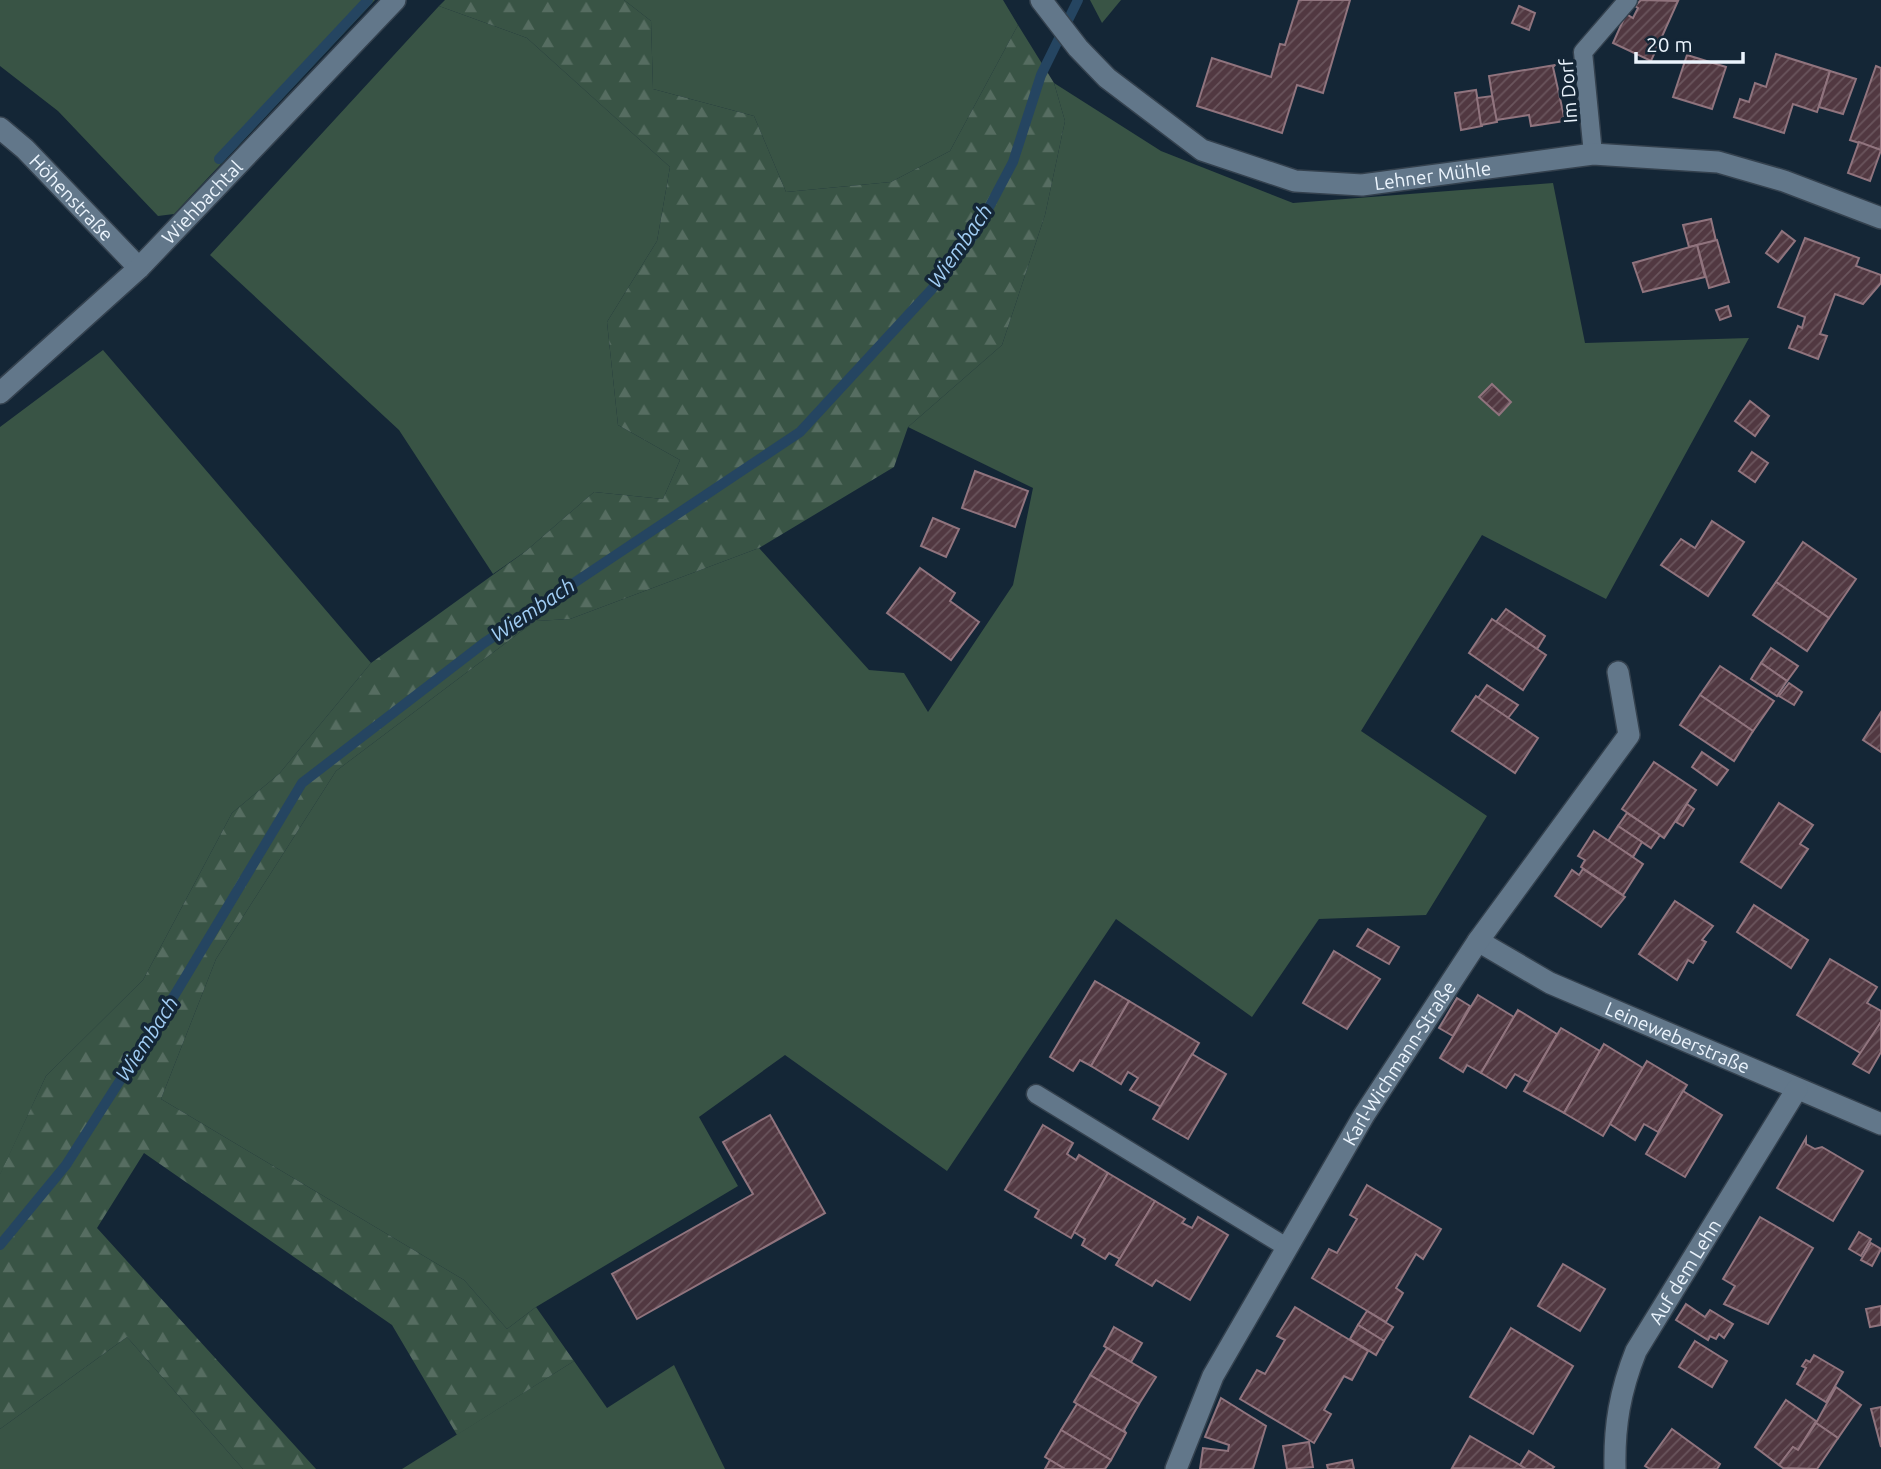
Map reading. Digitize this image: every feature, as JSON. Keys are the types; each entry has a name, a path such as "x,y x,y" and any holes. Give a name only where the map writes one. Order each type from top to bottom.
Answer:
{"street":[{"name":"Wiehbachtal","path":"0,393 139,268 395,0"},
{"name":"Lehner Mühle","path":"1046,8 1078,48 1107,78 1202,150 1294,181 1362,185 1593,153 1718,162 1784,181 1881,218"},
{"name":"Höhenstraße","path":"0,128 25,149 139,268"},
{"name":"Karl-Wichmann-Straße","path":"1176,1469 1213,1376 1364,1115 1478,941 1629,734 1618,672"},
{"name":"Leineweberstraße","path":"1478,941 1550,983 1881,1124"},
{"name":"Auf dem Lehn","path":"1615,1469 1614,1429 1622,1386 1636,1351 1797,1088"}],"lane":[{"name":"Im Dorf","path":"1593,153 1583,52 1628,0"},
{"path":"1036,1094 1288,1248"}],"green space":[{"path":"0,0 375,0 174,214 158,216 58,111 0,66"},
{"path":"445,0 624,0 651,21 653,89 754,116 786,192 891,182 950,151 1018,25 1054,83 1065,121 1045,215 1002,345 908,427 894,467 759,548 570,619 535,621 336,771 216,959 161,1099 464,1280 507,1329 536,1307 574,1361 457,1435 392,1325 144,1153 97,1228 316,1469 243,1469 127,1337 0,1429 0,1174 46,1076 143,980 232,813 279,774 371,663 526,551 594,492 663,499 680,460 618,425 607,322 657,241 670,167 527,38 439,6"},
{"path":"624,0 1003,0 1018,25 950,151 891,182 786,192 754,116 653,89 651,21"},
{"path":"1090,0 1121,0 1102,23"},
{"path":"439,6 527,38 670,167 657,241 607,322 618,425 680,460 663,499 594,492 526,551 493,574 399,430 210,255"},
{"path":"1054,83 1161,151 1293,203 1553,183 1585,343 1749,338 1606,599 1482,535 1361,731 1487,816 1426,915 1319,919 1252,1017 1116,919 947,1171 785,1055 699,1117 738,1186 536,1307 507,1329 464,1280 161,1099 216,959 336,771 535,621 570,619 759,548 869,670 904,673 928,712 1013,585 1033,488 908,427 1002,345 1045,215 1065,121"},
{"path":"103,350 371,663 279,774 232,813 143,980 46,1076 0,1175 0,427"},
{"path":"127,1337 243,1469 0,1469 0,1429"},
{"path":"574,1361 607,1408 674,1365 725,1469 402,1469"}],"building":[{"path":"1299,0 1350,0 1323,93 1297,85 1282,133 1197,106 1212,58 1271,77 1280,44 1285,45"},
{"path":"1641,0 1678,1 1651,61 1613,43 1626,14 1633,18 1638,8 1635,6"},
{"path":"1519,6 1535,13 1529,30 1512,23"},
{"path":"1776,54 1830,71 1817,112 1793,104 1784,133 1734,117 1740,99 1749,102 1755,83 1766,87"},
{"path":"1687,55 1726,67 1712,109 1673,97"},
{"path":"1555,65 1553,67 1565,121 1531,126 1529,115 1496,120 1489,76"},
{"path":"1876,66 1881,68 1881,150 1850,140"},
{"path":"1830,71 1856,79 1843,114 1819,107"},
{"path":"1476,90 1482,126 1461,130 1455,93"},
{"path":"1492,96 1497,122 1481,125 1477,98"},
{"path":"1859,142 1881,150 1870,181 1848,173"},
{"path":"1711,219 1716,241 1689,247 1683,225"},
{"path":"1782,231 1795,241 1778,262 1766,253"},
{"path":"1805,238 1859,258 1856,266 1881,275 1881,283 1863,304 1835,294 1820,334 1827,336 1818,359 1789,348 1798,326 1802,328 1805,317 1778,307"},
{"path":"1717,240 1729,282 1709,288 1697,245"},
{"path":"1697,245 1705,277 1643,292 1633,263"},
{"path":"1728,306 1731,316 1720,320 1716,310"},
{"path":"1492,384 1511,402 1499,415 1479,397"},
{"path":"1750,401 1769,416 1755,436 1735,421"},
{"path":"1752,452 1768,463 1755,482 1739,471"},
{"path":"975,471 1028,491 1015,527 962,508"},
{"path":"933,518 959,529 946,557 921,546"},
{"path":"1712,521 1744,542 1708,596 1661,565 1681,539 1695,548"},
{"path":"1803,542 1856,579 1829,618 1776,582"},
{"path":"920,568 955,593 950,601 979,622 951,660 887,613"},
{"path":"1776,582 1829,618 1807,651 1753,615"},
{"path":"1506,609 1545,636 1537,649 1496,622"},
{"path":"1492,619 1546,655 1523,690 1469,653"},
{"path":"1771,648 1798,666 1787,681 1761,663"},
{"path":"1761,663 1787,681 1777,696 1751,679"},
{"path":"1720,666 1774,701 1753,731 1700,695"},
{"path":"1789,683 1802,692 1794,705 1779,696"},
{"path":"1487,685 1518,705 1508,718 1478,698"},
{"path":"1700,695 1753,731 1734,761 1680,725"},
{"path":"1476,696 1538,738 1515,773 1452,731"},
{"path":"1881,712 1881,752 1863,740"},
{"path":"1702,752 1728,770 1717,785 1692,767"},
{"path":"1654,762 1696,790 1664,838 1622,809"},
{"path":"1779,803 1813,825 1800,844 1808,849 1781,888 1741,862"},
{"path":"1687,804 1694,809 1683,826 1676,822"},
{"path":"1627,813 1660,835 1651,848 1618,826"},
{"path":"1618,826 1642,842 1633,857 1608,841"},
{"path":"1594,831 1643,864 1623,895 1581,867 1585,860 1578,856"},
{"path":"1583,869 1625,897 1601,927 1555,896 1572,870 1579,875"},
{"path":"1675,901 1713,926 1702,940 1706,942 1693,963 1688,960 1677,980 1639,954"},
{"path":"1754,905 1808,940 1791,968 1737,932"},
{"path":"1368,929 1399,947 1389,964 1357,946"},
{"path":"1334,951 1380,979 1347,1029 1303,1003"},
{"path":"1830,959 1877,987 1867,1003 1881,1011 1881,1022 1862,1054 1797,1015"},
{"path":"1095,981 1129,1001 1091,1066 1080,1060 1073,1071 1050,1057"},
{"path":"1478,995 1514,1017 1481,1073 1467,1065 1463,1072 1440,1058"},
{"path":"1457,998 1470,1006 1453,1036 1439,1028"},
{"path":"1129,1001 1199,1043 1161,1107 1130,1090 1138,1078 1128,1072 1121,1084 1091,1066"},
{"path":"1518,1010 1557,1034 1529,1082 1515,1074 1506,1088 1481,1073"},
{"path":"1881,1022 1881,1052 1869,1073 1853,1064"},
{"path":"1561,1028 1600,1051 1564,1113 1524,1091"},
{"path":"1604,1044 1643,1068 1603,1136 1564,1113"},
{"path":"1192,1054 1226,1074 1188,1139 1153,1119"},
{"path":"1647,1061 1687,1085 1658,1132 1644,1124 1635,1140 1610,1124"},
{"path":"1683,1091 1722,1115 1685,1177 1646,1154"},
{"path":"770,1115 825,1213 637,1319 612,1274 753,1194 723,1142"},
{"path":"1043,1125 1073,1143 1067,1154 1076,1160 1079,1155 1108,1173 1071,1238 1035,1217 1039,1210 1005,1190"},
{"path":"1806,1138 1806,1144 1815,1149 1822,1147 1863,1171 1833,1221 1777,1188"},
{"path":"1108,1173 1155,1201 1120,1259 1109,1253 1105,1259 1082,1245 1085,1239 1074,1232"},
{"path":"1367,1185 1441,1229 1423,1259 1416,1254 1396,1288 1403,1293 1386,1322 1312,1278 1329,1249 1337,1253 1357,1219 1350,1215"},
{"path":"1155,1201 1185,1219 1182,1223 1192,1228 1198,1217 1228,1235 1190,1300 1156,1280 1152,1286 1116,1265"},
{"path":"1760,1217 1813,1248 1768,1324 1724,1304 1735,1286 1723,1279"},
{"path":"1859,1232 1871,1239 1861,1256 1849,1249"},
{"path":"1871,1243 1881,1249 1872,1266 1861,1260"},
{"path":"1563,1264 1605,1289 1580,1331 1538,1306"},
{"path":"1686,1304 1705,1317 1710,1310 1733,1324 1724,1338 1719,1334 1716,1339 1710,1336 1708,1340 1676,1320"},
{"path":"1881,1306 1881,1325 1870,1327 1866,1309"},
{"path":"1295,1307 1368,1351 1352,1380 1344,1376 1324,1410 1331,1414 1314,1443 1240,1399 1257,1370 1265,1374 1285,1340 1277,1336"},
{"path":"1367,1311 1393,1327 1384,1341 1358,1325"},
{"path":"1358,1325 1384,1341 1376,1355 1350,1339"},
{"path":"1114,1327 1142,1343 1131,1362 1104,1346"},
{"path":"1511,1328 1573,1366 1533,1434 1470,1397"},
{"path":"1695,1341 1727,1361 1712,1387 1679,1367"},
{"path":"1107,1348 1156,1377 1139,1404 1090,1375"},
{"path":"1814,1355 1843,1372 1826,1402 1797,1384 1806,1368 1802,1366 1806,1360 1810,1362"},
{"path":"1090,1375 1139,1404 1124,1430 1126,1433 1074,1402"},
{"path":"1836,1387 1861,1405 1838,1438 1816,1423"},
{"path":"1221,1398 1266,1426 1253,1469 1200,1469 1203,1448 1228,1451 1229,1445 1205,1437"},
{"path":"1786,1400 1816,1421 1798,1450 1793,1447 1779,1465 1755,1447"},
{"path":"1077,1404 1126,1433 1111,1460 1061,1430"},
{"path":"1881,1407 1881,1447 1871,1409"},
{"path":"1816,1423 1838,1438 1817,1469 1783,1468 1779,1465 1793,1447 1798,1450"},
{"path":"1672,1429 1720,1464 1717,1469 1650,1469 1645,1466"},
{"path":"1061,1430 1111,1460 1105,1469 1065,1469 1045,1457"},
{"path":"1470,1436 1520,1465 1526,1469 1452,1468"},
{"path":"1309,1442 1313,1467 1287,1469 1283,1446"},
{"path":"1529,1451 1554,1467 1526,1469 1520,1465"},
{"path":"1050,1460 1065,1469 1045,1469"},
{"path":"1352,1460 1354,1469 1328,1469 1327,1465"}],"waterway":[{"path":"219,159 368,0"},
{"name":"Wiembach","path":"0,1245 66,1165 174,996 302,783 484,643 800,432 932,289 976,232 1013,162 1041,75 1078,0"}]}
